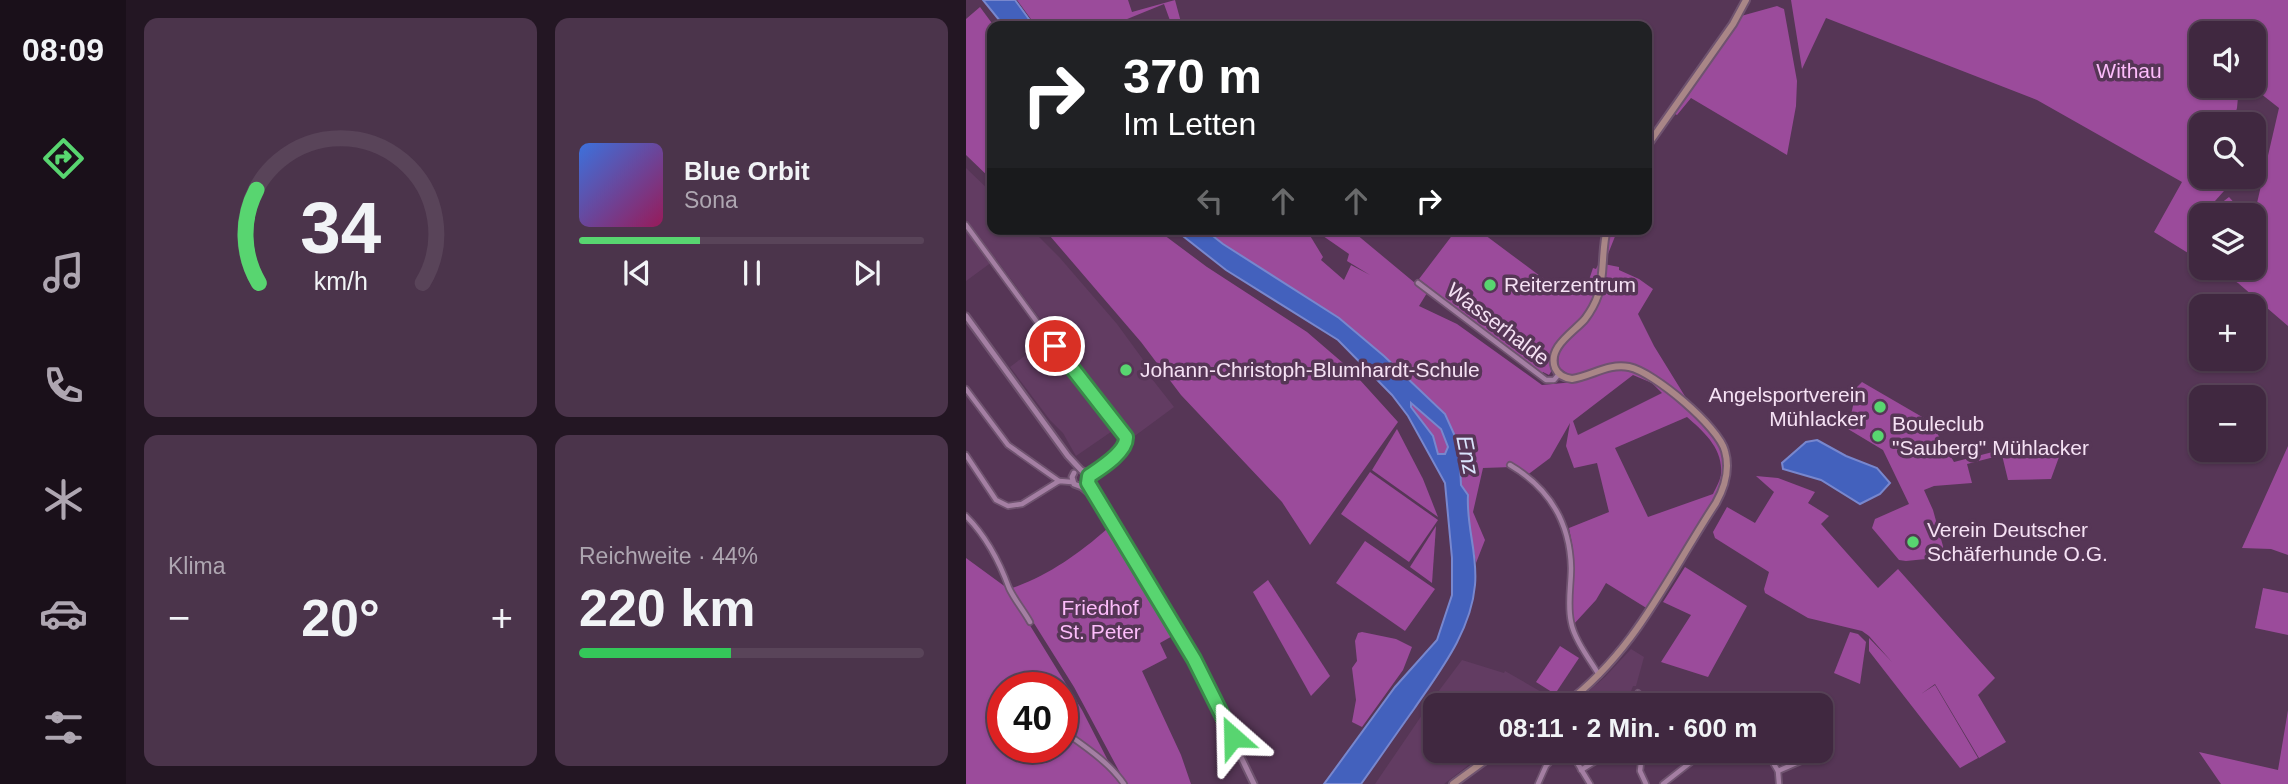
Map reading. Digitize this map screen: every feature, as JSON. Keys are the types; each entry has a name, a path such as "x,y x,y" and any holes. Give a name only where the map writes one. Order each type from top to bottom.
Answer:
{"main road":[{"path":"1652,139 1733,24 1746,0"},
{"path":"1578,693 1599,675 1645,621 1722,491 1727,460 1719,437 1710,426 1657,380 1640,370 1622,366 1572,379 1559,374 1553,362 1558,347 1583,320 1597,298 1606,235"},
{"path":"1453,784 1482,763"}],"street":[{"path":"966,225 1078,378 1126,437 1125,447 1121,453 1075,486 1072,482 1059,481 1008,445 966,389"},
{"name":"Wasserhalde","path":"1418,283 1546,380 1554,380 1559,374"},
{"path":"966,316 1085,478 1194,659 1254,784"},
{"path":"966,455 996,500 1008,506 1022,504 1059,481"},
{"path":"1068,456 1074,473 1072,482"},
{"path":"1510,465 1538,484 1557,510 1570,556 1571,624 1599,675"},
{"path":"1074,473 1085,478"},
{"path":"966,516 998,563 1030,622"},
{"path":"1078,741 1117,773 1124,784"},
{"path":"1538,784 1549,763"},
{"path":"1577,763 1590,784"},
{"path":"1581,770 1592,763"},
{"path":"1641,763 1640,771 1646,784"},
{"path":"1665,783 1690,763"},
{"path":"1773,763 1778,771 1779,784"},
{"path":"1778,771 1796,763"}],"shaded area":[{"path":"966,168 987,188 987,235 1037,235 1117,324 1155,376 1152,379 1174,407 1132,438 1121,425 1076,456 1063,433 1010,367 1052,335 996,259 966,281","holes":["1074,357 1116,415 1109,421 1064,364"]},
{"path":"1631,649 1644,657 1636,686 1633,686 1630,693 1587,693"},
{"path":"1462,660 1504,673 1505,671 1543,693 1437,693"},
{"path":"1423,714 1423,763 1471,763 1444,784 1375,784"}],"green space":[{"path":"1017,0 1128,0 1132,12 1175,0 1181,21 1170,21 1164,4 1122,21 1032,21"},
{"name":"Withau","path":"1791,0 2288,0 2288,326 2266,307 2266,294 2251,294 2233,280 2266,280 2266,203 2257,203 2260,189 2266,189 2266,164 2279,108 2266,98 2266,21 2189,21 2189,98 2238,98 2236,112 2189,112 2189,189 2226,189 2215,201 2218,203 2189,203 2189,254 2154,232 2182,182 2037,100 1826,18 1802,69"},
{"path":"1777,6 1784,9 1797,81 1796,106 1787,155 1691,98 1677,115 1673,113 1741,16"},
{"path":"980,7 990,21 987,21 987,175 966,155 966,19"},
{"name":"Withau","path":"2229,197 2234,203 2221,203"},
{"path":"1049,235 1164,235 1207,267 1307,332 1350,369 1398,422 1310,545 1282,502 1181,395 1141,342"},
{"path":"1212,235 1310,235 1323,257 1321,260 1344,280 1351,265 1370,275 1347,261 1349,254 1322,235 1357,235 1427,293 1419,306 1457,324 1542,385 1574,382 1604,371 1635,371 1660,385 1715,436 1723,454 1723,480 1715,500 1648,609 1606,583 1596,600 1573,625 1573,549 1569,528 1609,512 1597,463 1574,468 1566,446 1570,423 1550,458 1526,476 1512,467 1483,468 1473,512 1485,540 1476,563 1467,514 1468,495 1461,485 1459,445 1445,414 1339,318","holes":["1633,375 1652,383 1662,393 1578,435 1573,421","1687,417 1715,448 1721,464 1719,481 1713,494 1648,517 1615,448"]},
{"name":"Reiterzentrum","path":"1452,235 1485,235 1560,291 1570,278 1586,289 1593,268 1596,269 1598,265 1600,282 1586,311 1555,348 1550,359 1552,370 1549,375 1543,372 1541,375 1419,279"},
{"path":"1608,235 1616,235 1604,263"},
{"path":"1604,264 1619,267 1619,270 1653,289 1638,314 1654,346 1691,406 1659,378 1634,366 1570,376 1559,367 1558,359 1563,345 1593,309"},
{"path":"1862,382 1936,425 1934,428 1954,462 2012,447 2063,446 2051,479 2008,480 2002,455 1967,464 1972,483 1934,486 1924,490 1933,510 1946,557 1899,560 1872,528 1875,519 1909,504 1883,450 1848,429 1857,387"},
{"path":"1411,402 1441,429 1448,448 1445,454 1438,453 1433,436 1410,407"},
{"path":"1397,429 1423,479 1438,517 1372,470"},
{"path":"2288,446 2288,555 2271,549 2242,548"},
{"path":"1370,472 1438,520 1409,562 1341,514"},
{"path":"1756,476 1778,478 1815,492 1808,503 1829,516 1821,524 1878,588 1898,569 1995,678 1978,695 2006,742 1979,758 1935,684 1921,694 1935,685 1978,758 1960,768 1869,651 1869,638 1892,662 1869,636 1862,631 1808,618 1765,593 1769,572 1715,538 1713,532 1727,507 1755,523 1774,492"},
{"path":"1436,526 1432,583 1410,567"},
{"name":"Friedhof St. Peter","path":"1107,529 1114,538 1120,539 1176,634 1160,643 1167,658 1142,671 1181,755 1191,784 1126,784 1078,694 1078,672 1065,672 1012,588 1037,578 1086,547"},
{"path":"1365,541 1435,589 1405,631 1336,583"},
{"path":"966,558 1007,588 1059,672 987,672 987,763 1078,763 1078,703 1120,784 966,784"},
{"path":"1685,567 1747,606 1708,677 1661,662 1691,615 1663,602"},
{"path":"1268,580 1330,676 1311,696 1253,592"},
{"path":"2263,588 2288,593 2288,635 2255,628"},
{"path":"1850,632 1858,634 1866,642 1860,684 1834,673"},
{"path":"1358,633 1396,639 1412,647 1403,670 1362,727 1352,722 1356,700 1352,668 1357,661 1355,641"},
{"path":"1560,646 1579,658 1556,693 1536,682"},
{"path":"2288,710 2288,784 2221,784 2199,752 2278,770"}],"water":[{"path":"983,0 1015,0 1030,21 1000,21"},
{"path":"1182,235 1212,235 1339,318 1445,414 1459,445 1461,485 1468,495 1475,562 1472,602 1461,635 1443,666 1361,784 1324,784 1395,687 1437,640 1452,595 1452,558 1445,483 1408,416 1392,395 1338,340 1226,270","holes":["1411,403 1441,429 1448,447 1445,454 1438,454 1433,436 1411,407"]},
{"path":"1817,440 1846,456 1877,468 1890,483 1880,494 1860,504 1821,480 1783,469 1782,463 1806,442"}],"place":[{"name":"Reiterzentrum","path":"1490,285"},
{"name":"Johann-Christoph-Blumhardt-Schule","path":"1126,370"},
{"name":"Angelsportverein Mühlacker","path":"1880,407"},
{"name":"Bouleclub \"Sauberg\" Mühlacker","path":"1878,436"},
{"name":"Verein Deutscher Schäferhunde O.G.","path":"1913,542"}],"route":[{"path":"1055,346 1103,411 1126,437 1127,442 1121,453 1089,476 1088,483 1194,659 1233,737"}],"water label":[{"name":"Enz","path":"1468,455"}]}
